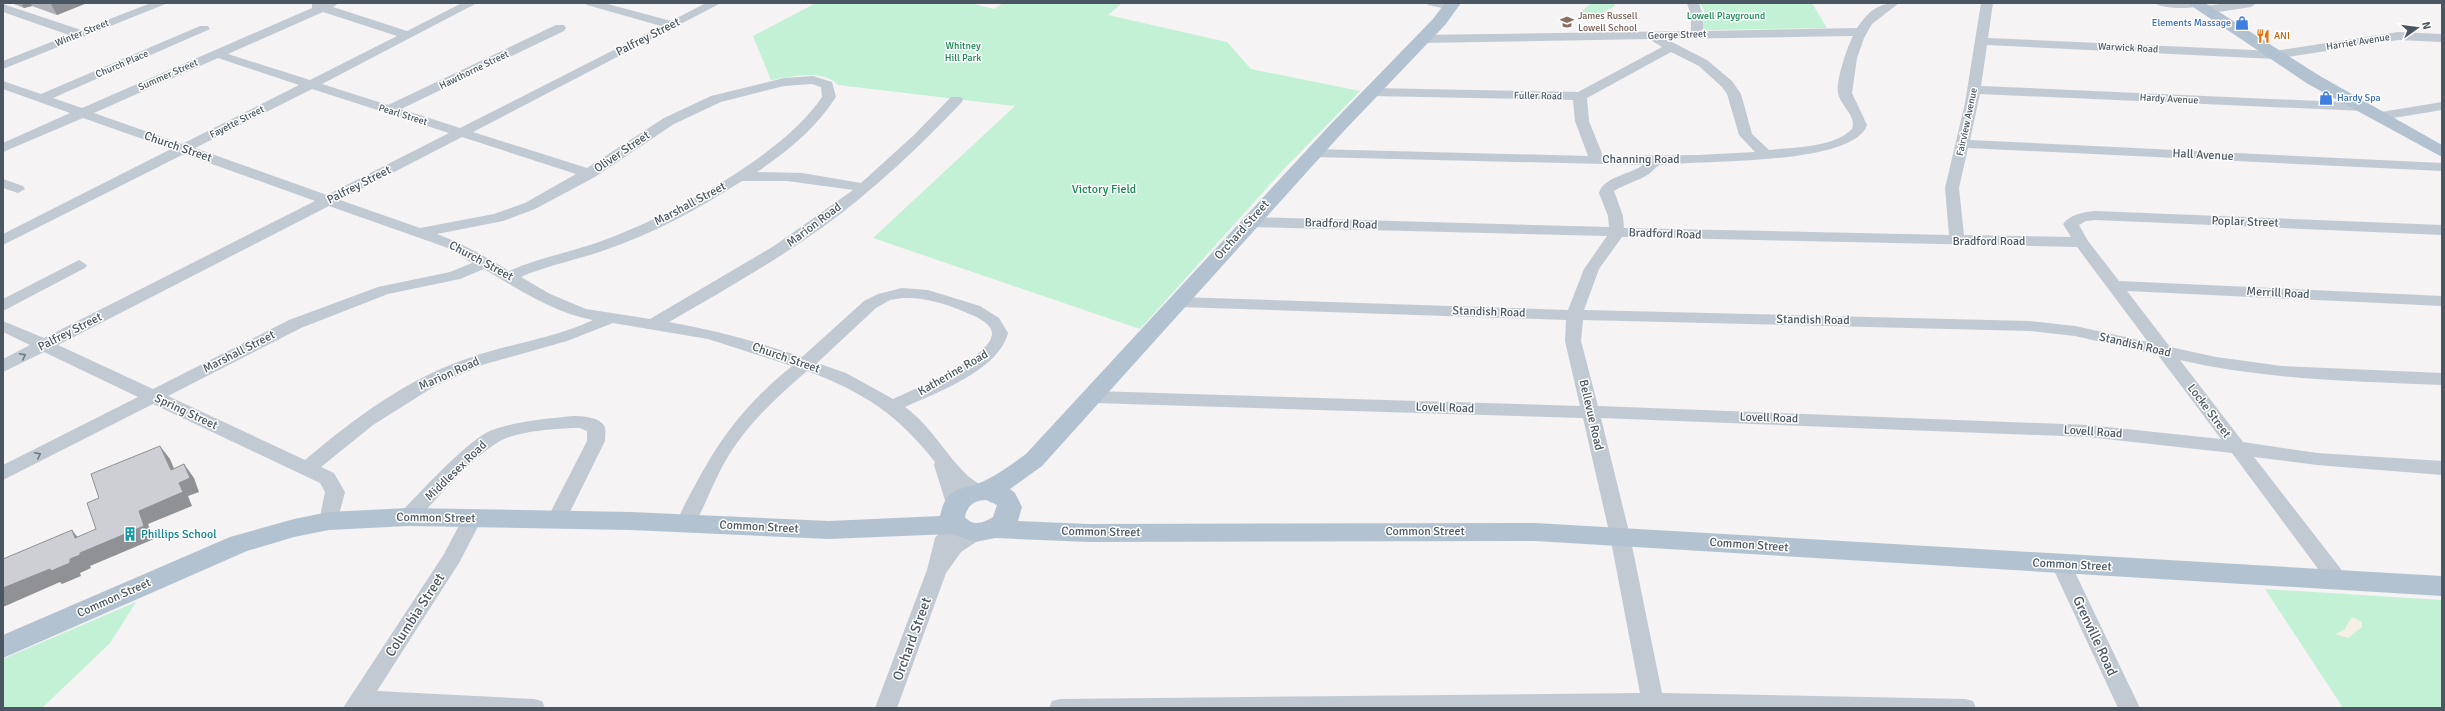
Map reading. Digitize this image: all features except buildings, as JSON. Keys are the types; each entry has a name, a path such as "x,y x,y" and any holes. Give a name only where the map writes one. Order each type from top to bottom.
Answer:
{"main road":[{"name":"Orchard Street","path":"1034,460 1010,505 1008,518 965,520 964,496 1006,481 1034,460 1094,397 1249,222 1422,39 1452,5"},
{"path":"2199,6 2314,80 2442,152"},
{"name":"Common Street","path":"981,491 999,493 1021,515 1055,532"},
{"name":"Common Street","path":"3,647 239,544 294,528 329,521 408,517 685,524 829,530 892,527 965,520 1055,532 1489,531 1620,536 2442,586"}],"street":[{"name":"Winter Street","path":"3,65 79,34 162,3"},
{"path":"304,3 327,6 408,35"},
{"name":"Fayette Street","path":"3,240 471,3"},
{"path":"591,3 672,25"},
{"name":"Palfrey Street","path":"3,366 715,3"},
{"path":"1432,3 1452,5"},
{"path":"1693,3 1697,16 1697,34"},
{"name":"Channing Road","path":"1313,153 1655,160 1725,159 1812,148 1854,135 1860,125 1859,114 1846,99 1844,92 1852,52 1859,32 1871,16 1893,3"},
{"name":"Fairview Avenue","path":"1957,241 1952,188 1974,90 1987,3"},
{"path":"2161,3 2199,6 2251,3"},
{"name":"Summer Street","path":"3,148 327,6"},
{"path":"3,8 79,34"},
{"name":"Hawthorne Street","path":"388,110 560,28"},
{"name":"Church Place","path":"41,99 204,29"},
{"name":"George Street","path":"1422,39 1859,32"},
{"path":"1653,36 1703,63 1727,84 1734,94 1746,135 1766,155"},
{"name":"Harriet Avenue","path":"2275,55 2398,36 2442,38"},
{"name":"Warwick Road","path":"1981,41 2275,55"},
{"name":"Fuller Road","path":"1372,92 1580,96 1671,47"},
{"name":"Pearl Street","path":"217,54 590,174"},
{"name":"Oliver Street","path":"421,232 479,222 514,213 546,198 590,174 669,121 716,99 749,89 784,82 806,80 824,83"},
{"name":"Marshall Street","path":"510,276 546,261 588,251 627,236 668,217 739,177 781,147 821,111 829,97 829,88 824,83"},
{"name":"Church Street","path":"3,85 421,232 453,245 487,262 558,304 583,314 609,319 653,324 730,339 804,363 858,385 892,406 916,426 939,456 964,484 981,491"},
{"name":"Hardy Avenue","path":"1974,90 2364,108"},
{"path":"1580,96 1579,107 1585,130 1597,160"},
{"name":"Marion Road","path":"653,324 726,284 811,228 862,187 928,130 956,100"},
{"path":"2380,116 2442,106"},
{"name":"Hall Avenue","path":"1963,144 2442,167"},
{"path":"1616,233 1617,221 1606,193 1607,189 1642,172 1650,167 1655,160"},
{"path":"739,177 769,174 801,176 862,187"},
{"path":"3,182 18,189"},
{"name":"Poplar Street","path":"2081,242 2071,224 2076,219 2086,216 2442,230"},
{"name":"Bradford Road","path":"1249,222 1616,233 1957,241 2081,242"},
{"name":"Bellevue Road","path":"1616,233 1596,259 1574,315 1573,341 1620,536 1653,705"},
{"name":"Locke Street","path":"2081,242 2337,579"},
{"name":"Marshall Street","path":"3,473 295,324 336,307 384,290 454,276 487,262"},
{"path":"3,306 79,265"},
{"name":"Merrill Road","path":"2114,286 2442,301"},
{"name":"Katherine Road","path":"685,524 728,441 758,406 804,363 839,336 867,307 883,297 894,294 927,294 981,313 995,323 1000,333 996,346 989,352 959,372 892,406"},
{"name":"Standish Road","path":"1179,302 1574,315 1890,321 2030,326 2075,331 2216,363 2282,372 2442,379"},
{"name":"Marion Road","path":"308,468 390,402 432,380 483,359 580,331 609,319"},
{"name":"Spring Street","path":"3,326 308,468 326,478 332,485 334,502 329,521"},
{"name":"Lovell Road","path":"1094,397 1760,417 2088,431 2189,441 2317,459 2442,468"},
{"name":"Middlesex Road","path":"408,517 487,440 519,429 573,422 590,424 596,428 596,441 556,521"},
{"name":"Church Street","path":"939,456 965,520"},
{"name":"Columbia Street","path":"357,703 452,558 472,519"},
{"name":"Orchard Street","path":"886,708 937,570 945,538 965,520"},
{"name":"Grenville Road","path":"2061,564 2129,708"},
{"path":"357,703 534,708"},
{"path":"1060,708 1653,705 1965,708"}],"green space":[{"name":"Victory Field","path":"816,3 970,3 994,9 1003,3 1122,3 1108,15 1227,42 1251,69 1360,91 1283,170 1140,329 873,238 1015,106 838,85 832,80 815,75 771,80 753,36"},
{"path":"1592,3 1613,3 1615,6 1593,18 1585,15 1582,11"},
{"name":"Lowell Playground","path":"1700,3 1812,3 1827,28 1705,30 1703,28 1704,10"},
{"path":"2265,589 2442,600 2442,708 2343,708"},
{"path":"136,602 110,643 42,708 3,708 3,659"}],"sand":[{"path":"2352,617 2362,622 2362,627 2348,638 2335,634 2344,630"}],"place":[{"name":"James Russell Lowell School","path":"1567,22"},
{"name":"Elements Massage","path":"2242,23"},
{"name":"ANI","path":"2263,36"},
{"name":"Hardy Spa","path":"2326,98"},
{"name":"Phillips School","path":"130,534"}],"park label":[{"name":"Whitney Hill Park","path":"963,52"}]}
